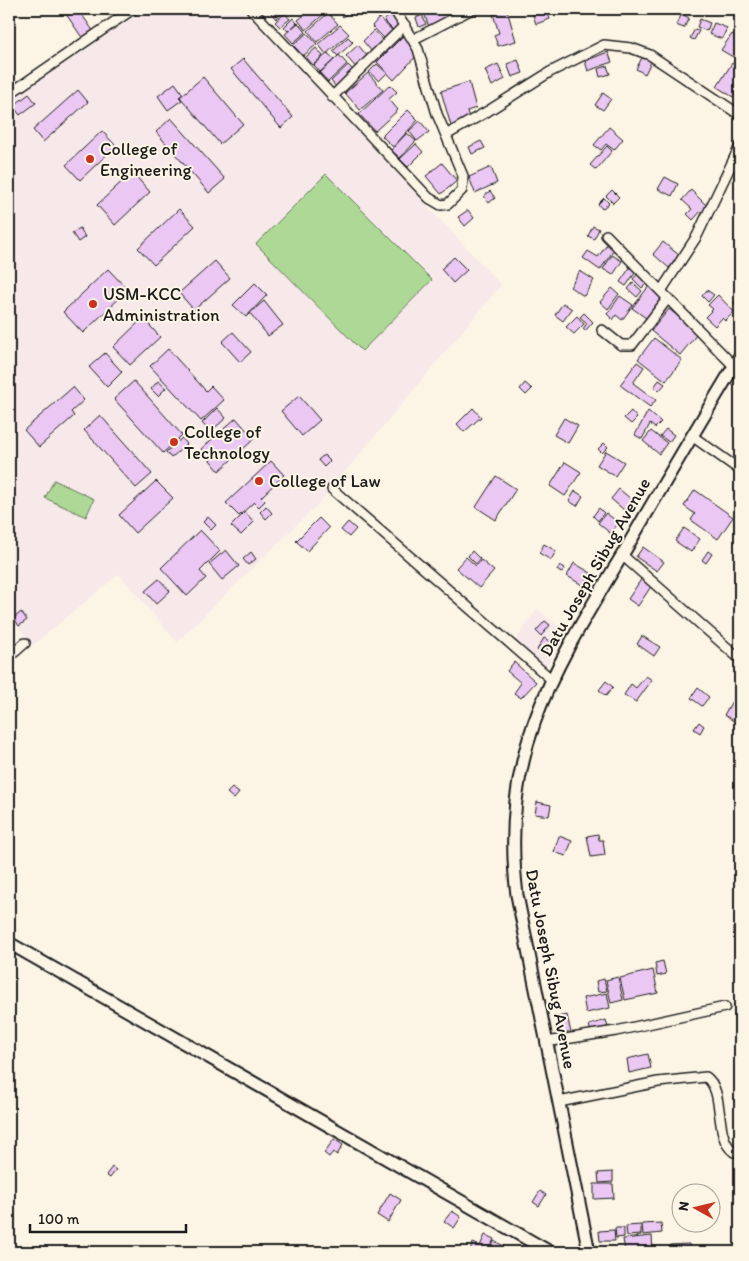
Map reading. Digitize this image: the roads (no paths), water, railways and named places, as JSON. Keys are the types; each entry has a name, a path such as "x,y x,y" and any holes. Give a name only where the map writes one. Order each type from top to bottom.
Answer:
{"main road":[{"name":"Datu Joseph Sibug Avenue","path":"589,1252 521,922 514,867 514,840 523,759 529,735 551,679 579,626 737,361"},
{"path":"9,943 550,1252"}],"street":[{"path":"9,94 133,9"},
{"path":"251,9 429,198 441,205 448,204 457,198 463,183 461,168 446,135 414,39 394,9"},
{"path":"414,39 472,9"},
{"path":"332,97 405,25"},
{"path":"446,135 488,112 550,72 604,45 631,48 650,55 740,115"},
{"path":"602,330 621,345 632,345 664,295 697,236 740,146"},
{"path":"606,235 664,295 737,361"},
{"path":"692,436 740,470"},
{"path":"332,489 551,679"},
{"path":"622,554 740,659"},
{"path":"9,657 25,643"},
{"path":"546,1042 616,1031 725,1007"},
{"path":"559,1102 658,1082 706,1077 713,1085 725,1143 734,1152 740,1152"}],"place":[{"name":"College of Engineering","path":"90,159"},
{"name":"USM-KCC Administration","path":"93,304"},
{"name":"College of Technology","path":"174,442"},
{"name":"College of Law","path":"259,481"}]}
